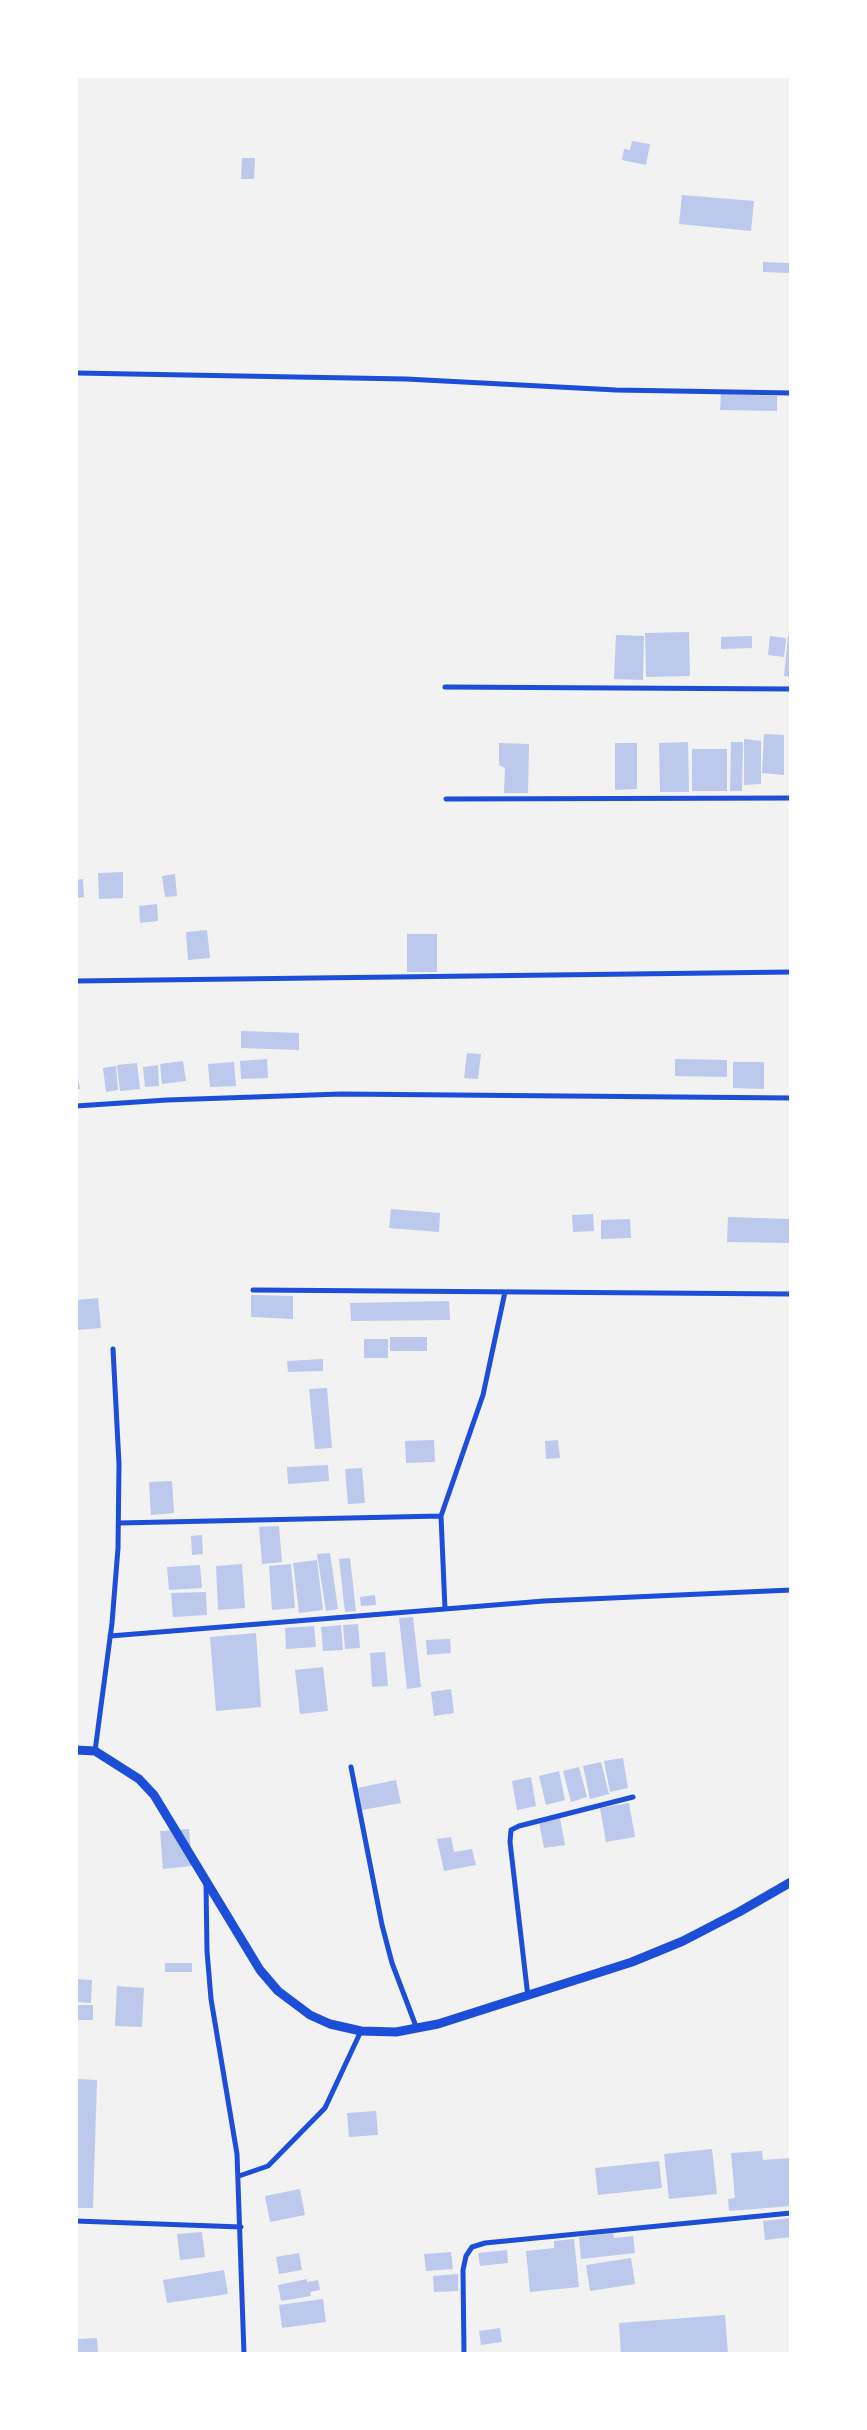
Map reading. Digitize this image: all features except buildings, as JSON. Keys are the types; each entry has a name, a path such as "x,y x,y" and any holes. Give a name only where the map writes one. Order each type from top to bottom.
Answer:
{"street":[{"path":"76,373 406,379 616,390 791,393"},
{"path":"445,687 791,689"},
{"path":"446,799 791,798"},
{"path":"76,981 791,972"},
{"path":"76,1106 187,1099 341,1094 791,1098"},
{"path":"253,1290 791,1294"},
{"path":"444,1609 441,1516 483,1395 505,1292"},
{"path":"95,1751 110,1636 118,1548 119,1464 113,1350"},
{"path":"118,1523 441,1516"},
{"path":"110,1636 544,1601 791,1590"},
{"path":"76,1750 95,1751 139,1778 154,1795 260,1970 278,1991 310,2015 330,2024 361,2032 396,2032 417,2029 528,1996 632,1962 683,1941 791,1882"},
{"path":"351,1767 382,1925 392,1963 417,2029"},
{"path":"528,1996 510,1842 511,1830 518,1826 633,1797"},
{"path":"206,1879 207,1951 211,1999 229,2096 239,2176 244,2354"},
{"path":"239,2176 268,2166 325,2108 361,2032"},
{"path":"464,2354 463,2270 466,2256 472,2247 485,2243 791,2212"},
{"path":"76,2221 241,2227"}]}
